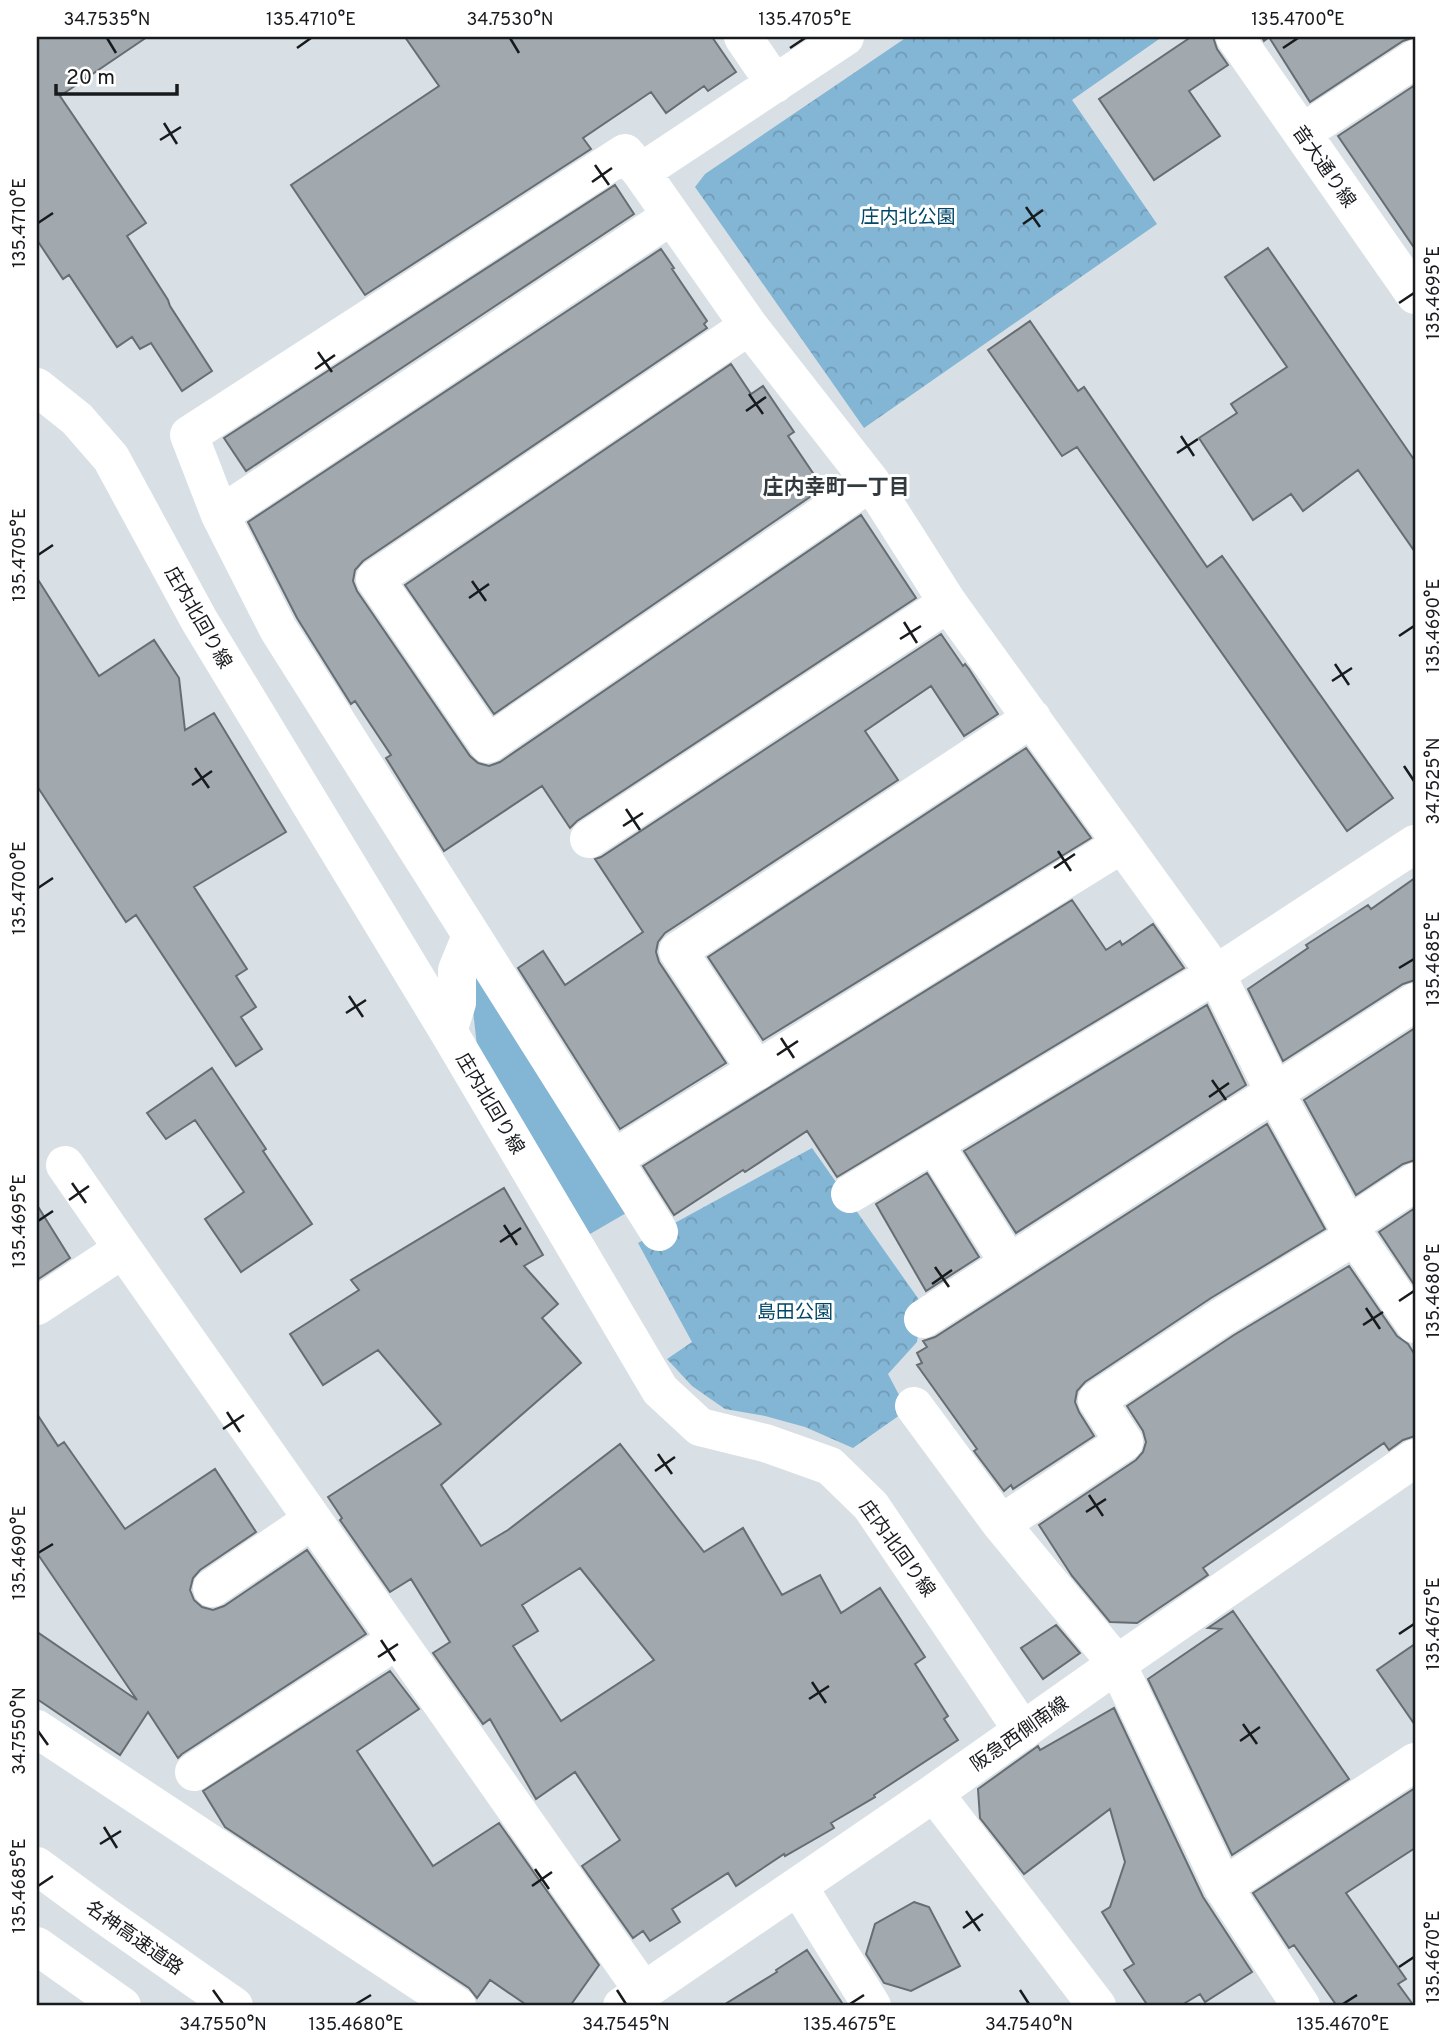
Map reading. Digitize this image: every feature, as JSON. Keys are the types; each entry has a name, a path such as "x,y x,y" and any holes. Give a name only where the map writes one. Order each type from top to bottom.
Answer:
{"main road":[{"path":"743,37 775,84"},
{"path":"642,172 845,37"},
{"name":"音大通り線","path":"1235,37 1302,133 1410,277"},
{"path":"1302,133 1415,59"},
{"path":"659,1232 278,629 220,515 189,435 625,153 642,172 750,326 871,482 948,603 1216,974 1275,1093 1352,1231 1415,1324"},
{"path":"220,515 671,216"},
{"path":"750,326 376,579 488,744 871,482"},
{"name":"庄内北回り線","path":"37,387 78,419 111,458 199,620 448,1031 660,1390 700,1427 765,1443 830,1466 871,1506 1023,1731"},
{"path":"589,839 948,603"},
{"path":"757,1071 678,951 1032,718"},
{"path":"613,1159 1122,844"},
{"path":"850,1194 1216,974 1415,844"},
{"path":"448,1031 457,1003 457,970 477,944"},
{"path":"923,1319 1415,1002"},
{"path":"934,1144 1009,1263"},
{"path":"65,1165 397,1640 633,1999"},
{"path":"1001,1524 1124,1442 1097,1400 1352,1231 1415,1182"},
{"path":"37,1306 123,1249"},
{"path":"914,1406 1001,1524 1117,1664 1223,1887 1301,2006"},
{"name":"阪急西側南線","path":"633,1999 1415,1458"},
{"path":"212,1588 312,1520"},
{"path":"194,1772 397,1640"},
{"path":"37,1729 457,2006"},
{"path":"1223,1887 1415,1762"},
{"path":"934,1793 1097,2006"},
{"name":"名神高速道路","path":"37,1866 233,2006"},
{"path":"798,1886 872,2006"},
{"path":"37,1946 122,2006"},
{"path":"37,1958 98,2006"}],"green space":[{"name":"庄内北公園","path":"907,37 1162,37 1072,100 1157,224 864,428 695,187 705,174"},
{"path":"472,962 633,1209 590,1234 477,1046 469,975"},
{"name":"島田公園","path":"812,1148 922,1304 917,1342 888,1374 907,1410 853,1448 805,1427 725,1409 692,1386 667,1359 692,1342 638,1243"}],"building":[{"path":"37,37 147,37 60,96 146,223 127,236 212,371 182,391 151,343 140,349 132,337 117,347 69,275 63,279 37,240"},
{"path":"405,37 712,37 736,72 708,91 704,86 666,113 651,92 583,138 591,149 365,295 291,185 439,86"},
{"path":"1191,37 1213,37 1217,49 1228,65 1189,91 1220,136 1154,180 1099,99"},
{"path":"1269,37 1415,37 1403,41 1310,102"},
{"path":"1415,85 1415,249 1338,136"},
{"path":"615,185 634,214 246,471 224,438"},
{"path":"1268,248 1415,461 1415,552 1358,470 1303,511 1291,494 1253,520 1199,438 1237,413 1231,404 1287,367 1225,277"},
{"path":"661,249 707,321 704,324 707,328 363,561 355,570 353,581 357,591 470,756 478,763 489,766 500,762 861,515 916,598 570,828 542,786 444,851 386,758 391,755 355,701 351,704 297,618 248,522"},
{"path":"1030,321 1078,391 1084,387 1207,567 1222,556 1393,798 1347,831 1077,447 1062,456 988,350"},
{"path":"731,364 751,394 763,386 794,432 788,436 823,488 494,714 405,585"},
{"path":"37,578 99,676 154,640 179,678 185,730 214,713 286,832 194,887 247,969 236,976 256,1007 241,1017 262,1049 236,1066 136,915 126,922 37,786"},
{"path":"941,634 963,666 965,664 969,669 998,714 964,736 931,686 865,731 898,780 665,933 658,942 656,952 659,962 726,1063 620,1129 518,968 543,951 565,985 643,932 595,859"},
{"path":"1026,748 1091,838 763,1040 708,957"},
{"path":"1415,878 1415,980 1403,984 1283,1061 1248,989 1308,948 1306,945 1368,905 1371,909"},
{"path":"1072,900 1106,950 1120,941 1122,945 1153,924 1184,968 837,1177 807,1131 674,1215 643,1166"},
{"path":"1207,1005 1246,1085 1016,1233 964,1151"},
{"path":"1415,1028 1415,1160 1403,1164 1356,1195 1304,1100"},
{"path":"212,1068 312,1224 241,1272 205,1219 244,1192 195,1120 166,1139 147,1113"},
{"path":"1267,1124 1325,1229 1211,1298 1085,1382 1077,1391 1075,1402 1094,1436 1013,1489 1011,1485 1004,1491 917,1365 922,1363 917,1353 927,1347 923,1341 935,1337"},
{"path":"927,1173 979,1257 926,1291 876,1204"},
{"path":"504,1188 543,1255 524,1266 558,1304 542,1318 581,1363 441,1485 481,1546 508,1530 620,1444 704,1552 743,1528 782,1595 820,1575 841,1613 880,1588 925,1657 915,1664 948,1716 944,1719 958,1740 874,1795 875,1797 831,1823 834,1828 785,1856 784,1854 736,1886 728,1873 672,1909 680,1922 650,1941 643,1931 633,1938 582,1866 620,1840 575,1772 536,1799 490,1719 483,1724 433,1653 450,1642 411,1579 390,1592 340,1520 342,1518 328,1497 441,1424 378,1350 323,1385 290,1334 359,1290 351,1280","holes":["580,1568 654,1660 561,1721 513,1646 538,1631 522,1605"]},
{"path":"37,1205 70,1258 37,1280"},
{"path":"1415,1208 1415,1286 1379,1232"},
{"path":"1349,1266 1397,1336 1408,1344 1415,1355 1415,1436 1403,1440 1389,1450 1384,1443 1203,1568 1208,1575 1137,1623 1110,1622 1072,1576 1039,1525 1136,1460 1143,1452 1146,1442 1143,1431 1127,1406 1234,1335"},
{"path":"37,1414 58,1446 64,1442 125,1529 215,1469 256,1532 200,1570 193,1578 190,1590 194,1600 202,1607 213,1610 224,1606 307,1550 366,1634 178,1758 148,1712 120,1755 37,1699 37,1632 137,1700 37,1553"},
{"path":"1233,1611 1349,1779 1232,1855 1148,1679 1221,1629 1208,1628"},
{"path":"1056,1625 1080,1653 1043,1679 1021,1648"},
{"path":"1415,1644 1415,1725 1377,1670"},
{"path":"390,1671 419,1709 357,1751 433,1866 499,1823 599,1965 570,2006 528,2006 490,1980 477,1998 469,1988 225,1827 203,1791"},
{"path":"1114,1708 1203,1897 1252,1972 1205,2002 1200,1994 1180,2006 1148,2006 1124,1970 1134,1964 1102,1912 1110,1907 1125,1862 1110,1809 1024,1874 980,1818 978,1789 1038,1746 1040,1750"},
{"path":"1415,1788 1415,1848 1346,1893 1406,1979 1398,1984 1414,2006 1337,2006 1294,1945 1289,1948 1253,1893"},
{"path":"914,1902 929,1907 960,1966 911,1991 884,1983 866,1954 875,1924"},
{"path":"807,1950 844,2006 722,2006 777,1972 776,1970"}],"district":[{"name":"庄内幸町一丁目","path":"836,487"}]}
